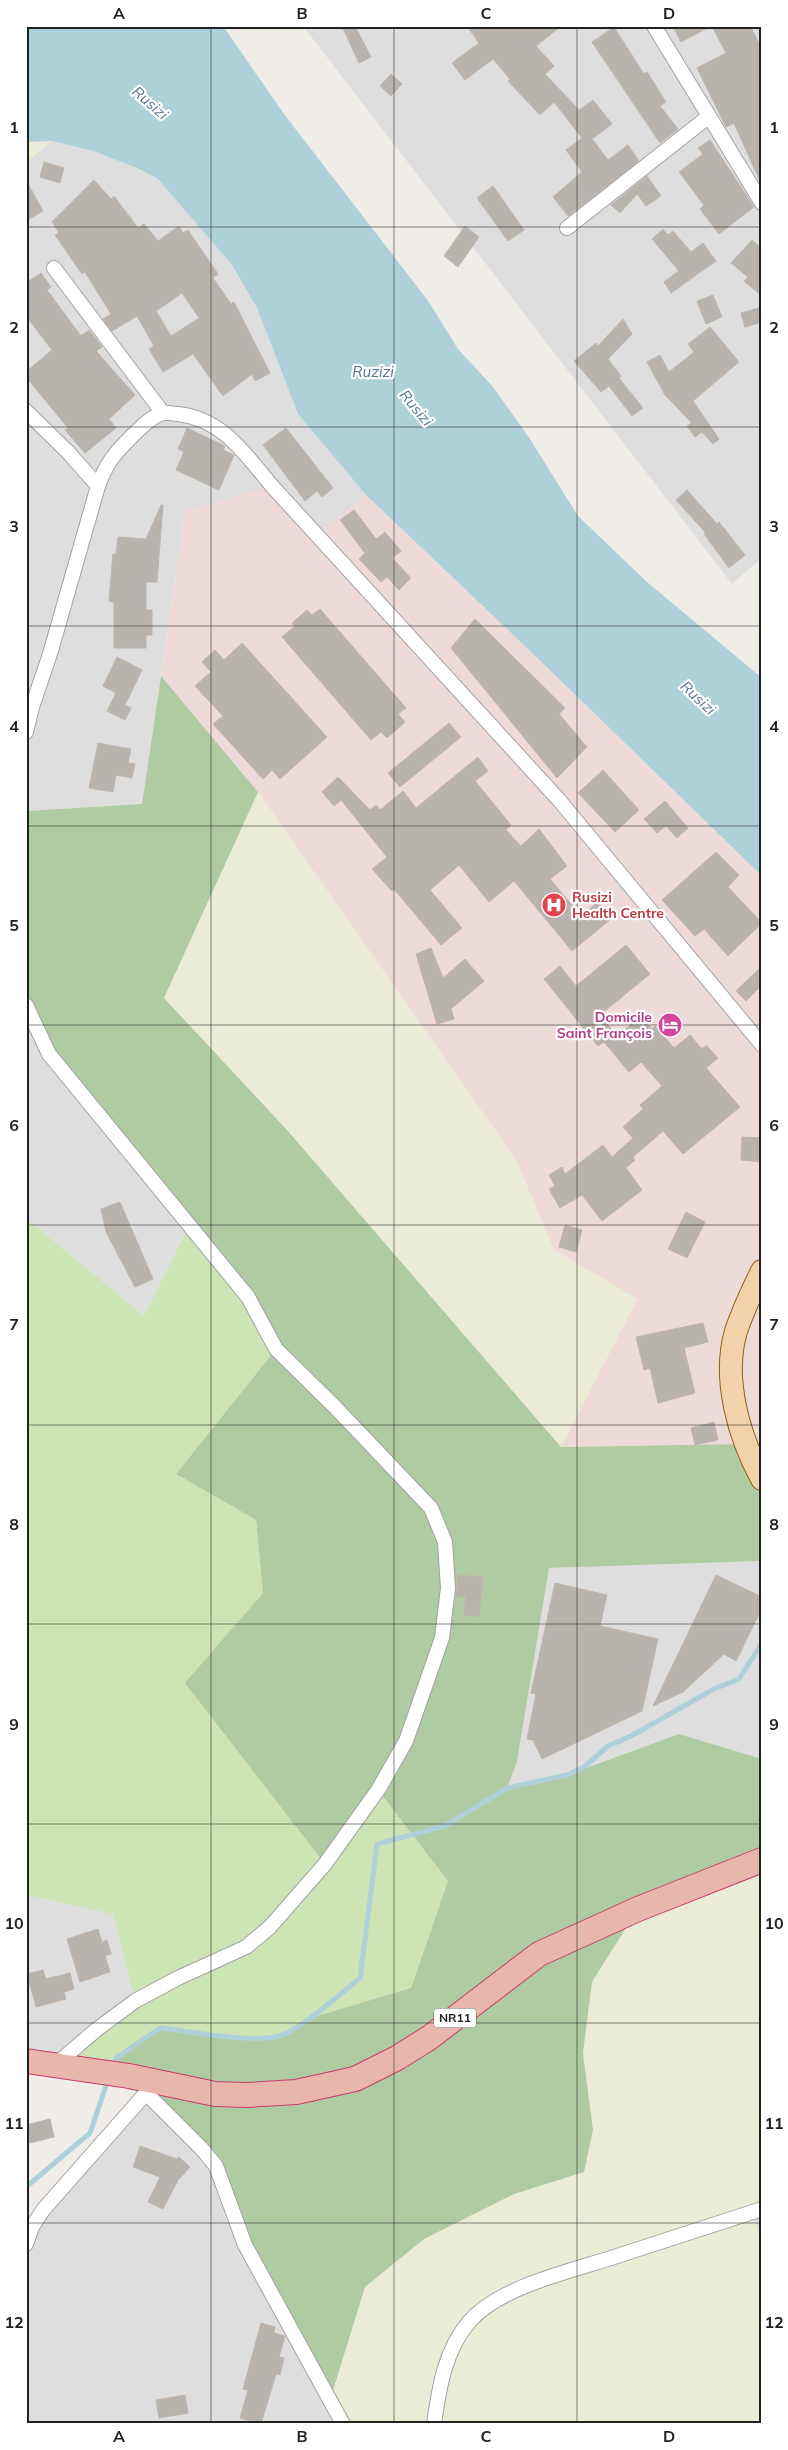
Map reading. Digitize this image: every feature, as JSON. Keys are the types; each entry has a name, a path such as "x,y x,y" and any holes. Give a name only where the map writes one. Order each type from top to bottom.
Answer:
{"highway":[{"name":"NR11","path":"26,2061 86,2070 142,2083 215,2094 247,2095 296,2092 355,2079 397,2058 429,2038 539,1954 638,1909 762,1860"}],"main road":[{"path":"762,1271 736,1333 731,1379 739,1431 762,1479"}],"street":[{"path":"654,26 762,203"},
{"path":"567,228 708,117"},
{"path":"54,268 163,413 207,421 222,430 235,442 272,486 559,800 762,1045"},
{"path":"26,411 68,452 98,486"},
{"path":"26,732 98,486 107,462 141,427 163,413"},
{"path":"26,1005 49,1054 248,1297 276,1349 432,1508 445,1542 448,1588 442,1638 406,1741 378,1790 324,1864 270,1927 246,1947 228,1957 178,1978 136,2001 96,2030 54,2066"},
{"path":"26,2244 32,2227 43,2210 142,2083 216,2166 245,2245 343,2424"},
{"path":"434,2424 438,2392 449,2355 469,2322 492,2302 536,2282 762,2208"}],"shaded area":[{"path":"303,26 762,26 762,558 732,584"},
{"path":"52,141 93,151 137,168 158,179 232,265 257,308 298,414 366,495 317,536 185,511 142,804 26,811 26,162"},
{"path":"272,486 317,535 366,495 762,876 762,1479 745,1444 561,1447 637,1299 554,1250 516,1160 258,792 161,676 185,511"},
{"path":"26,1005 189,1226 145,1317 26,1218"},
{"path":"762,1561 762,1759 679,1734 567,1775 507,1788 517,1762 549,1568"},
{"path":"26,1895 113,1913 135,2001 54,2066 26,2061"},
{"path":"146,2093 202,2149 343,2424 26,2424 26,2232"},
{"path":"762,2209 762,2242 751,2212"}],"green space":[{"path":"52,141 26,162 26,142"},
{"path":"161,676 258,792 164,998 287,1130 561,1447 745,1444 762,1479 762,1561 549,1568 517,1762 507,1788 567,1775 679,1734 762,1759 762,1860 638,1909 592,1982 583,2053 593,2130 584,2172 514,2194 424,2239 365,2287 330,2400 283,2312 221,2179 129,2076 116,2058 160,2028 246,2038 279,2036 310,2018 411,1988 448,1881 378,1790 325,1864 185,1683 263,1593 256,1520 176,1474 276,1349 248,1297 73,1086 26,1005 26,811 142,804"},
{"path":"258,792 516,1160 554,1250 637,1299 561,1447 287,1130 164,998"},
{"path":"26,1218 144,1316 189,1226 248,1297 276,1349 176,1474 256,1520 263,1593 186,1683 378,1790 448,1881 411,1988 310,2018 279,2036 246,2038 160,2028 129,2076 54,2066 135,2001 113,1914 26,1895"},
{"path":"762,1860 762,2209 751,2212 762,2242 762,2424 343,2424 330,2400 365,2287 424,2239 514,2194 584,2172 593,2130 583,2053 592,1982 638,1909"}],"water":[{"name":"Ruzizi","path":"26,26 223,26 284,114 429,302 458,349 493,387 530,439 578,516 647,582 762,678 762,876 366,495 298,414 257,308 232,265 158,179 137,168 93,151 52,141 26,142"}],"building":[{"path":"342,26 355,26 371,57 359,63"},
{"path":"467,26 561,26 536,46 554,66 545,74 579,110 593,100 612,124 592,139 608,160 628,145 639,161 568,216 553,197 582,172 566,150 582,138 554,102 540,115 508,81 510,79 493,59 465,80 452,63 479,43"},
{"path":"673,26 711,26 681,42"},
{"path":"712,26 750,26 762,49 762,186 734,123 726,127 697,68 726,53"},
{"path":"614,27 644,74 647,72 666,102 660,106 678,129 660,143 592,42"},
{"path":"391,74 402,84 391,96 380,86"},
{"path":"710,140 754,207 719,234 700,209 704,205 679,172 703,154 698,148"},
{"path":"44,162 64,168 60,183 40,177"},
{"path":"647,176 661,196 646,206 637,194 620,213 611,205"},
{"path":"26,180 43,211 26,221"},
{"path":"94,180 111,199 114,196 138,228 144,224 158,241 179,226 183,233 188,230 218,274 213,278 231,304 234,302 270,373 255,381 252,374 223,396 193,354 163,372 149,349 154,346 137,316 112,331 103,319 111,314 85,272 82,274 55,235 59,233 52,222","holes":["182,293 199,318 171,336 156,311"]},
{"path":"493,186 524,230 508,241 477,198"},
{"path":"465,226 479,237 458,267 444,256"},
{"path":"663,229 668,235 673,231 691,252 703,243 716,261 671,293 664,282 679,271 652,239"},
{"path":"752,240 762,249 762,296 744,281 748,277 731,263"},
{"path":"41,273 51,287 47,290 81,336 89,330 102,347 96,351 135,395 109,419 116,428 85,453 65,430 68,428 26,377 26,372 52,350 26,316 26,283"},
{"path":"713,295 722,317 706,324 697,301"},
{"path":"762,307 762,322 745,327 741,313"},
{"path":"623,319 632,334 608,359 621,376 619,378 643,408 632,416 609,386 601,392 574,361 596,343 598,346"},
{"path":"710,327 739,362 693,401 719,439 713,444 702,432 695,437 687,426 692,423 665,395 647,362 660,355 669,372 694,352 688,344"},
{"path":"187,428 225,446 223,450 234,455 219,490 176,470 184,452 178,449"},
{"path":"286,428 333,488 322,497 317,491 305,501 263,445"},
{"path":"687,490 717,524 719,522 745,555 729,568 704,534 706,533 676,500"},
{"path":"161,505 163,505 157,582 146,582 146,610 152,610 152,635 146,635 146,648 114,648 114,602 109,601 113,554 116,554 118,537 146,539"},
{"path":"354,510 376,539 385,532 401,551 392,558 411,578 399,590 387,577 381,582 359,559 365,553 340,520"},
{"path":"320,609 406,708 398,714 405,722 387,738 381,732 371,740 282,637 295,626 292,623 307,610 312,615"},
{"path":"475,619 565,708 559,714 587,747 557,778 451,648"},
{"path":"242,643 327,737 280,779 272,770 263,779 213,724 223,716 195,686 211,672 202,662 215,650 224,660"},
{"path":"117,657 142,670 125,705 131,708 125,720 107,711 116,693 103,686"},
{"path":"449,723 461,737 400,787 388,773"},
{"path":"98,743 131,749 128,763 135,764 132,778 116,775 113,792 89,788"},
{"path":"478,757 488,771 475,781 511,825 506,830 521,846 539,829 567,866 550,879 581,916 598,902 611,919 572,951 514,881 489,902 459,865 430,890 462,928 441,945 394,889 392,891 372,869 387,857 341,800 334,806 322,792 338,777 370,810 376,805 380,810 403,791 416,808"},
{"path":"603,770 639,810 615,832 578,793"},
{"path":"665,801 688,828 677,838 666,826 657,833 644,819"},
{"path":"716,852 739,875 728,887 762,923 728,956 704,929 695,936 662,900"},
{"path":"626,945 650,974 600,1015 617,1036 641,1016 652,1029 655,1026 674,1048 690,1035 702,1049 706,1045 718,1058 706,1068 740,1107 683,1154 663,1131 633,1157 635,1160 626,1168 642,1190 602,1221 582,1195 560,1208 549,1189 555,1186 549,1175 562,1167 565,1174 603,1145 612,1157 633,1138 623,1127 643,1109 640,1105 662,1086 641,1062 629,1072 604,1042 598,1046 544,979 560,966 576,986"},
{"path":"431,948 443,978 465,959 484,981 451,1009 454,1019 437,1024 416,954"},
{"path":"762,966 762,985 746,1001 736,991"},
{"path":"742,1137 762,1138 762,1162 741,1160"},
{"path":"120,1202 153,1279 135,1287 106,1232 101,1209"},
{"path":"686,1212 705,1222 687,1258 668,1249"},
{"path":"565,1225 582,1230 576,1252 559,1247"},
{"path":"703,1323 708,1342 684,1348 695,1393 658,1403 650,1368 644,1370 636,1337"},
{"path":"714,1422 718,1440 695,1445 691,1428"},
{"path":"458,1575 483,1577 479,1616 464,1615 466,1597 456,1596"},
{"path":"716,1575 762,1597 762,1608 736,1661 724,1654 683,1692 653,1706"},
{"path":"555,1583 607,1595 600,1626 658,1639 642,1711 542,1759 533,1740 527,1739 536,1694 531,1693"},
{"path":"98,1929 102,1942 107,1940 111,1954 105,1956 110,1972 80,1982 67,1939"},
{"path":"43,1970 46,1979 70,1973 74,1989 64,1992 66,1999 36,2007 27,1974"},
{"path":"50,2119 54,2137 30,2143 26,2125"},
{"path":"140,2146 177,2159 179,2157 190,2167 178,2180 163,2209 148,2202 160,2177 133,2167"},
{"path":"261,2323 275,2327 274,2333 285,2336 279,2357 284,2358 280,2375 276,2374 261,2424 240,2418 248,2390 243,2389"},
{"path":"185,2395 188,2413 159,2418 156,2400"}],"waterway":[{"path":"113,2067 116,2058 160,2028 253,2039 279,2036 298,2027 360,1978 377,1844 445,1826 507,1788 567,1775 584,1767 608,1746 631,1736 714,1689 739,1679 762,1643"},
{"path":"26,2187 90,2133 108,2080"}],"place":[{"name":"Rusizi Health Centre","path":"554,905"},
{"name":"Domicile Saint François","path":"670,1025"}],"water label":[{"name":"Rusizi","path":"150,103"},
{"name":"Rusizi","path":"416,408"},
{"name":"Rusizi","path":"698,698"}]}
